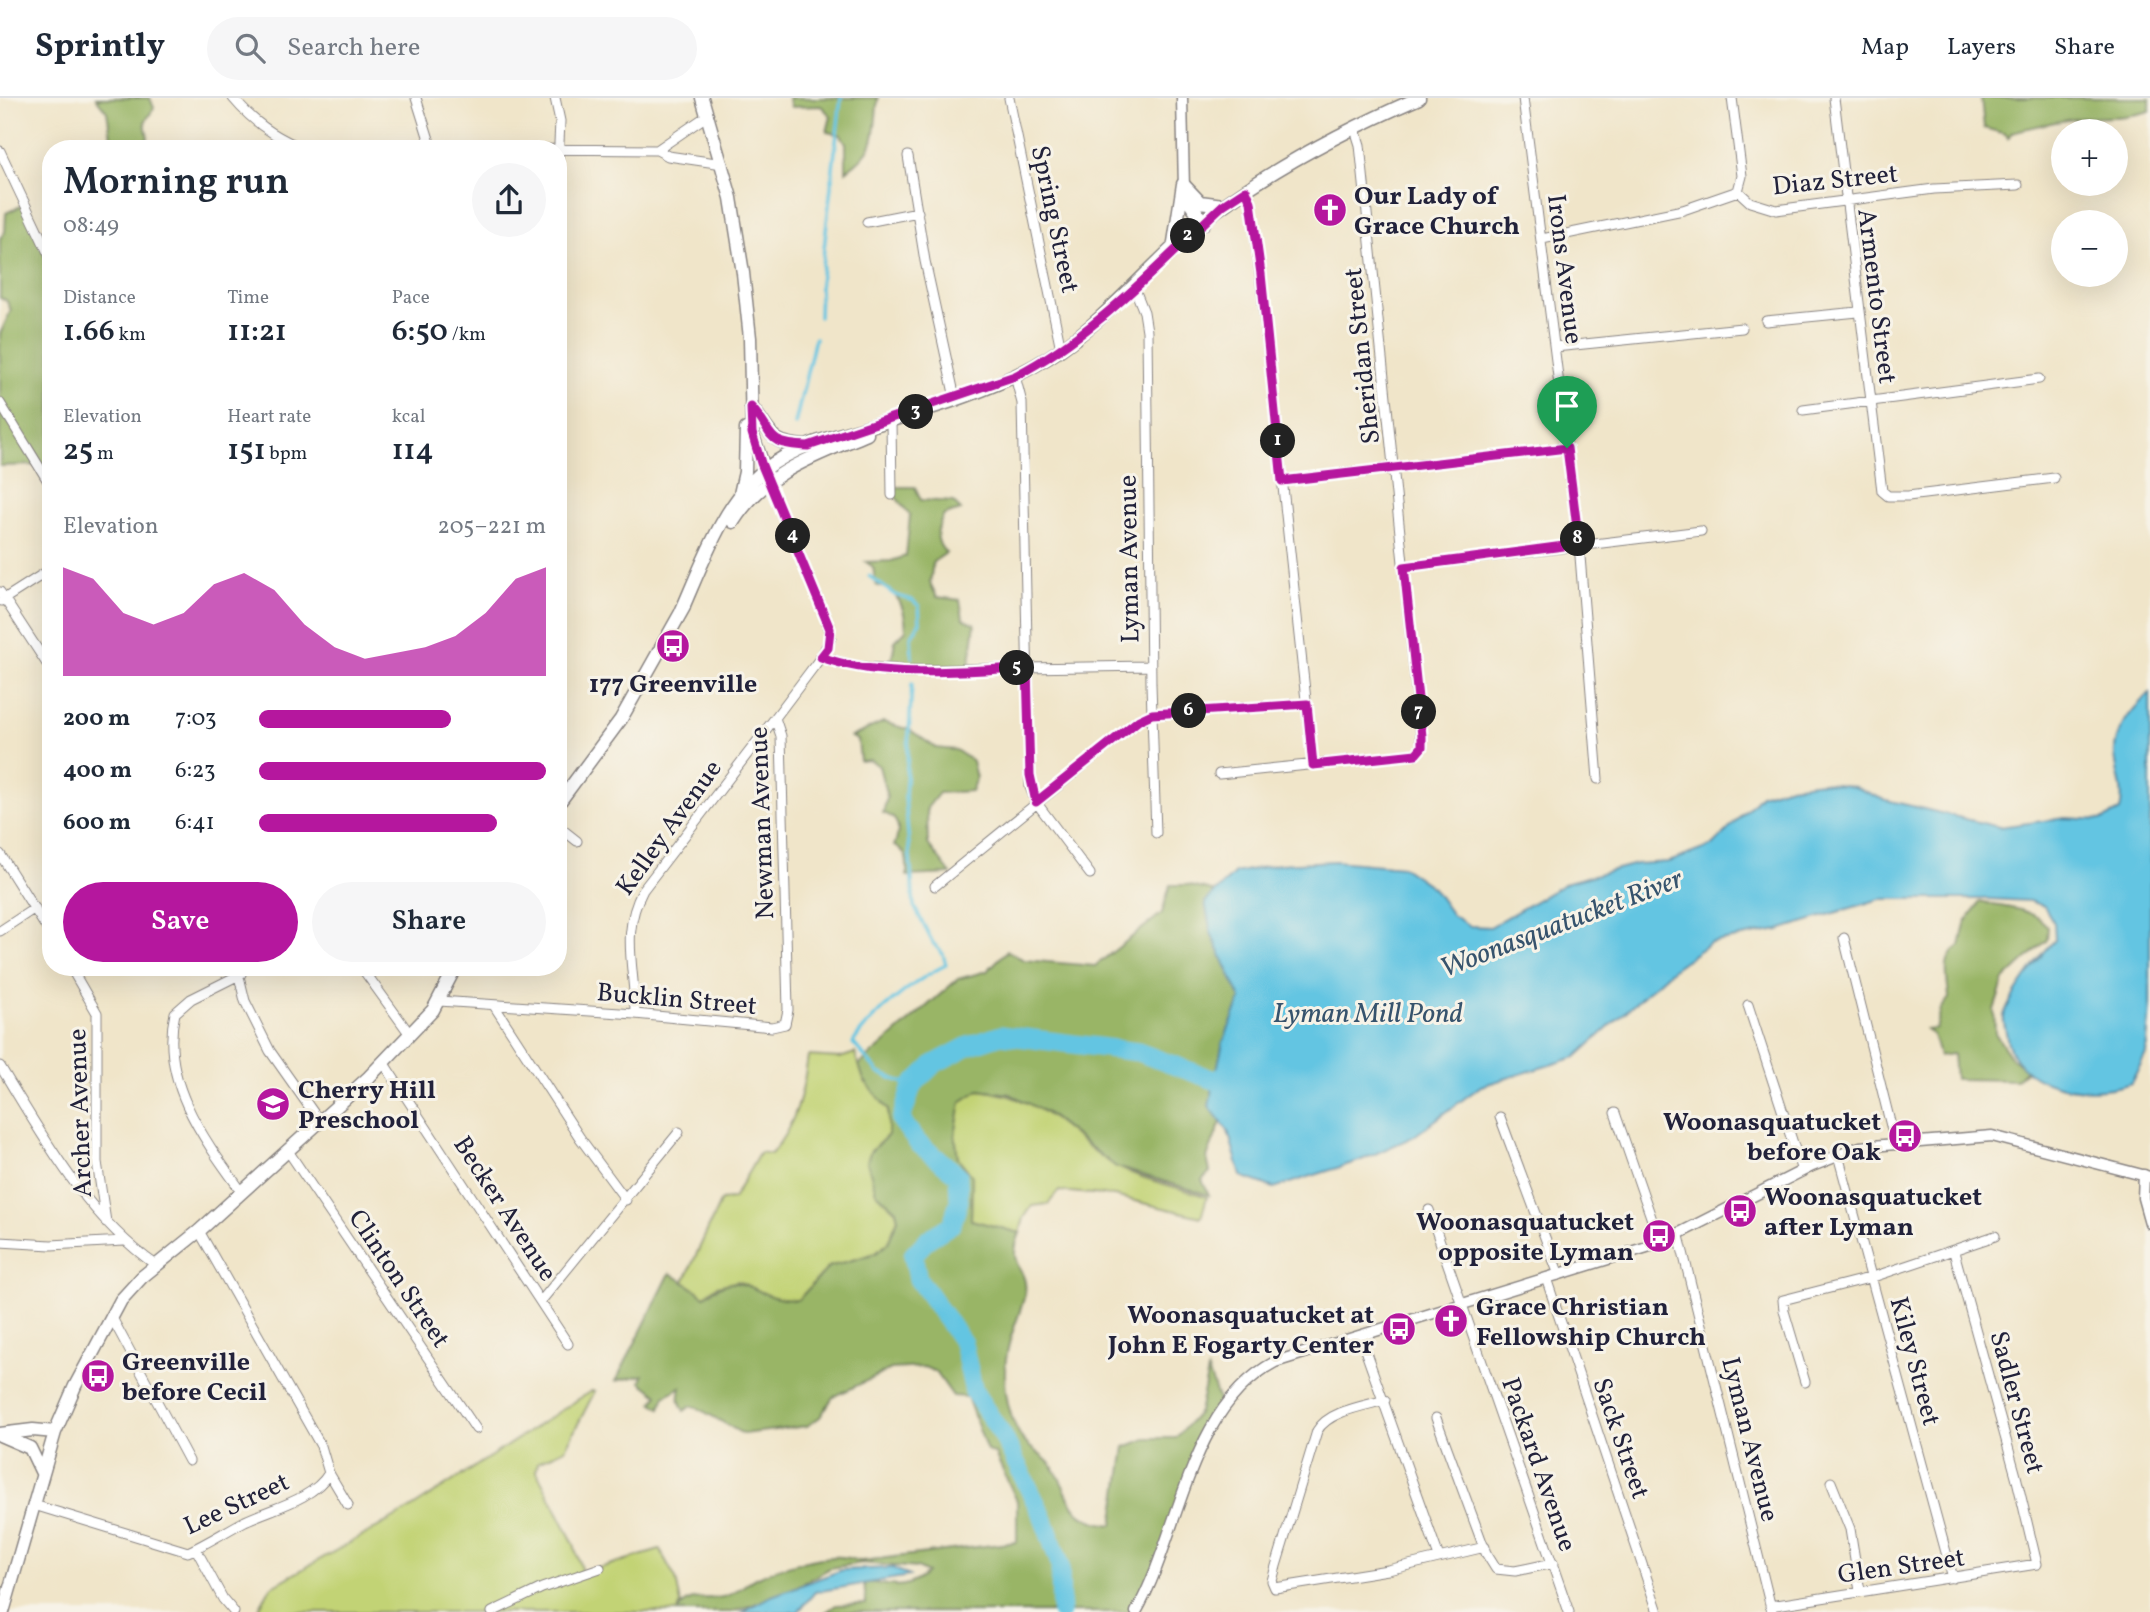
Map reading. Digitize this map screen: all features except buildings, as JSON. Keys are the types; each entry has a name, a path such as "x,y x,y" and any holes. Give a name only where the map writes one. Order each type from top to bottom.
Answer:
{"main road":[{"path":"702,98 723,164 743,273 752,433 766,475"},
{"path":"738,499 766,475 808,446 1015,376 1061,349 1134,287 1223,205 1355,129 1419,98"},
{"path":"1183,184 1199,202 1223,205"},
{"path":"1173,249 1183,184"},
{"path":"1187,198 1203,223"},
{"path":"681,612 713,540 738,499 745,472 747,383 750,366"},
{"path":"751,407 773,439 790,446 808,446"},
{"path":"567,792 621,719 735,519 766,475 887,425 891,420"},
{"path":"4,1612 55,1432 111,1316 129,1290 199,1231 383,1062 439,1001 451,976"},
{"path":"0,1435 33,1430 55,1432"},
{"path":"0,1435 30,1448 42,1473"}],"street":[{"path":"233,98 277,140"},
{"path":"416,98 429,140"},
{"path":"555,98 561,140"},
{"name":"Spring Street","path":"1009,98 1061,349"},
{"path":"1182,98 1183,184 1187,198"},
{"name":"Irons Avenue","path":"1523,98 1579,544 1598,779"},
{"path":"1732,98 1742,176 1738,191"},
{"name":"Armento Street","path":"1835,98 1858,312 1882,491 1888,496 1962,491 2054,478"},
{"path":"657,150 708,115"},
{"name":"Sheridan Street","path":"1313,765 1416,754 1422,747 1360,145 1355,129"},
{"path":"567,148 657,150 668,156 723,164"},
{"path":"0,151 42,240"},
{"path":"908,156 945,362 955,398"},
{"name":"Diaz Street","path":"1542,239 1683,210 1726,198 1738,191 1750,202 1766,210 1934,189 2018,185"},
{"path":"1219,774 1313,765 1261,274 1251,202 1246,190"},
{"path":"867,222 918,212"},
{"name":"Lyman Avenue","path":"1134,287 1144,312 1147,331 1150,666 1156,833"},
{"path":"1766,321 1858,312"},
{"path":"1555,347 1742,328"},
{"path":"1015,376 1022,403 1030,775 1036,802 1090,874"},
{"path":"1802,410 2039,379"},
{"path":"0,404 42,472"},
{"path":"891,420 892,495"},
{"path":"1282,481 1567,448"},
{"name":"Newman Avenue","path":"766,475 830,629 828,648 775,718 780,736 788,1010 785,1024"},
{"path":"1404,567 1701,531"},
{"path":"42,574 1,598 42,657"},
{"path":"821,657 853,666 908,670 1150,666"},
{"path":"935,886 1139,720 1152,714 1307,704"},
{"name":"Kelley Avenue","path":"635,1014 629,925 633,909 643,890 775,718"},
{"path":"567,833 577,841"},
{"path":"0,854 42,920"},
{"path":"0,931 35,908"},
{"path":"1844,938 1895,1142"},
{"name":"Archer Avenue","path":"76,976 97,1013 97,1162 106,1222"},
{"path":"230,976 191,999 174,1013 170,1050 188,1108 242,1192"},
{"path":"240,976 245,1000 270,1051 320,1122"},
{"path":"368,976 410,1033"},
{"name":"Bucklin Street","path":"439,1001 495,1007 635,1014 772,1027 785,1024"},
{"path":"1748,1005 1802,1171"},
{"path":"495,1007 580,1138 625,1200"},
{"name":"Becker Avenue","path":"383,1062 568,1344"},
{"path":"0,1066 71,1178 124,1241 156,1265"},
{"path":"1615,1113 1660,1244"},
{"path":"1500,1117 1559,1275"},
{"path":"541,1301 679,1132"},
{"path":"1136,1612 1216,1419 1235,1391 1275,1362 1660,1244 1802,1171 1860,1147 1992,1136 2147,1176 2143,1198 2150,1223"},
{"name":"Clinton Street","path":"288,1151 476,1429"},
{"name":"Kiley Street","path":"1839,1155 1953,1578"},
{"name":"Packard Avenue","path":"1429,1210 1569,1612"},
{"path":"199,1231 321,1446 329,1473 348,1505"},
{"name":"Lyman Avenue","path":"1679,1236 1771,1609"},
{"path":"1804,1382 1783,1300 1872,1277 1954,1252 1995,1236"},
{"path":"0,1242 51,1245 124,1241"},
{"name":"Sadler Street","path":"1954,1252 2020,1488 2037,1563"},
{"name":"Sack Street","path":"1546,1278 1658,1612"},
{"path":"111,1316 189,1461"},
{"path":"1360,1336 1385,1399 1439,1557"},
{"path":"1385,1399 1321,1424 1272,1581 1275,1588 1388,1570 1485,1547"},
{"path":"1436,1418 1491,1562 1502,1571 1553,1563"},
{"name":"Lee Street","path":"34,1505 148,1542 188,1552 257,1515 292,1501 316,1487 329,1473"},
{"path":"1831,1482 1850,1529 1860,1591"},
{"path":"196,1549 223,1599 234,1612"},
{"name":"Glen Street","path":"1771,1609 1860,1591 2037,1563"},
{"path":"492,1612 542,1588 600,1568"}],"green space":[{"path":"96,98 150,98 154,108 145,122 148,139 112,140 107,112"},
{"path":"788,98 878,98 875,131 865,155 846,171 846,143 841,135 827,132 831,116 821,106 791,107"},
{"path":"1981,98 2150,98 2150,111 2125,116 2051,119 2051,123 2012,132 2008,138 2006,134 1984,128"},
{"path":"25,204 42,239 42,470 39,465 0,466 0,334 11,310 6,300 0,298 0,238 5,232 6,213"},
{"path":"894,487 915,487 921,500 953,502 961,510 944,515 941,520 938,539 946,553 933,562 930,583 937,597 960,600 963,618 975,624 969,670 890,669 895,641 906,630 904,614 895,596 876,585 873,567 866,562 891,561 906,556 910,515 895,496"},
{"path":"883,722 910,730 936,748 956,750 972,761 976,778 971,791 939,793 927,808 928,844 951,874 907,876 905,854 894,846 898,826 893,818 883,813 887,797 879,766 870,760 860,761 858,740 851,737"},
{"path":"1170,885 1187,885 1216,892 1246,1018 1222,1119 1207,1158 1210,1172 1202,1180 1209,1195 1116,1167 1047,1113 1010,1094 979,1090 961,1102 955,1134 958,1158 972,1176 971,1220 1020,1233 1015,1253 1024,1278 1025,1293 1009,1344 1005,1368 1011,1415 1024,1441 1052,1466 1078,1512 1086,1518 1113,1525 1125,1447 1148,1438 1176,1438 1199,1412 1208,1371 1221,1406 1210,1420 1155,1567 1133,1612 826,1612 836,1605 866,1604 864,1582 904,1585 927,1573 917,1568 862,1563 830,1568 783,1594 732,1612 677,1612 688,1601 729,1595 757,1577 810,1560 841,1557 862,1561 1017,1542 1017,1501 995,1454 987,1451 967,1397 953,1396 936,1372 924,1367 891,1369 833,1397 820,1417 807,1426 743,1434 696,1407 691,1406 684,1411 679,1400 681,1387 665,1396 660,1408 653,1403 658,1395 641,1382 643,1375 616,1381 670,1273 705,1296 719,1287 740,1283 769,1296 798,1300 829,1267 876,1253 888,1243 898,1219 896,1210 876,1192 867,1162 870,1152 888,1135 888,1109 864,1080 859,1065 958,979 987,971 1007,951 1024,960 1095,966 1162,913"},
{"path":"1980,902 2026,912 2048,927 2047,940 2004,980 1994,1010 1995,1033 2011,1058 2026,1070 2016,1080 1955,1079 1953,1054 1939,1056 1933,1035 1926,1030 1936,1029 1941,1009 1949,998 1947,963 1960,946 1965,924"},
{"path":"855,1053 864,1080 888,1109 888,1135 870,1152 876,1192 896,1211 898,1219 888,1243 876,1253 829,1267 798,1300 780,1301 738,1281 717,1286 705,1296 684,1282 721,1200 733,1199 760,1152 771,1154 787,1132 801,1096 808,1056 840,1058"},
{"path":"979,1090 1021,1100 1038,1109 1123,1170 1207,1197 1201,1217 1114,1196 1059,1191 1048,1204 1032,1206 1024,1218 1020,1233 971,1220 972,1176 958,1158 955,1134 961,1102"},
{"path":"591,1391 595,1391 565,1449 538,1462 536,1470 574,1544 582,1573 660,1550 676,1579 681,1604 677,1612 257,1612 271,1587 410,1509"}],"water":[{"name":"Lyman Mill Pond","path":"2150,693 2150,1004 2146,1054 2131,1083 2093,1090 2054,1084 2036,1077 2021,1066 2011,1051 2004,1022 2007,1008 2026,977 2055,940 2054,923 2044,906 2029,901 1989,899 1880,899 1779,930 1710,943 1675,967 1576,1057 1481,1086 1413,1137 1359,1161 1274,1188 1241,1176 1228,1131 1209,1106 1223,1042 1241,999 1211,933 1205,902 1235,873 1279,864 1335,861 1403,867 1433,888 1452,915 1470,926 1490,927 1568,882 1636,864 1669,862 1714,845 1761,795 1790,786 1822,782 1855,787 1882,799 1999,827 2065,818 2102,820 2120,811 2121,789 2115,756 2117,738 2131,713"},
{"path":"893,1568 909,1576 815,1592 798,1612 742,1612 769,1597 842,1570"}],"waterway":[{"path":"819,317 820,284 841,98"},
{"path":"795,424 815,338"},
{"path":"869,576 895,595 912,600 919,606 920,622 911,637 912,657"},
{"path":"912,684 905,797 914,906 933,943 943,954 946,965 895,999 870,1022 853,1043 879,1073 912,1086"},
{"name":"Woonasquatucket River","path":"1061,1612 1060,1564 1043,1517 1003,1436 974,1392 963,1343 918,1279 913,1255 928,1239 952,1224 959,1201 958,1175 918,1143 901,1120 912,1086 934,1064 968,1046 1001,1035 1138,1052 1214,1080 1237,1071"}],"place":[{"name":"Our Lady of Grace Church","path":"1330,210"},
{"name":"177 Greenville","path":"673,646"},
{"name":"Cherry Hill Preschool","path":"273,1104"},
{"name":"Woonasquatucket before Oak","path":"1905,1136"},
{"name":"Woonasquatucket after Lyman","path":"1740,1211"},
{"name":"Woonasquatucket opposite Lyman","path":"1659,1236"},
{"name":"Grace Christian Fellowship Church","path":"1451,1321"},
{"name":"Woonasquatucket at John E Fogarty Center","path":"1399,1329"},
{"name":"Greenville before Cecil","path":"98,1376"}],"route":[{"path":"1246,190 1251,202 1261,274 1282,481 1567,448 1579,544 1404,567 1422,736 1422,747 1416,754 1313,765 1307,704 1152,714 1139,720 1036,802 1030,787 1027,668 908,670 839,664 821,657 828,648 830,629 761,463 752,433 751,407 773,439 790,446 808,446 1015,376 1043,361 1079,336 1223,205 1246,190"}]}
